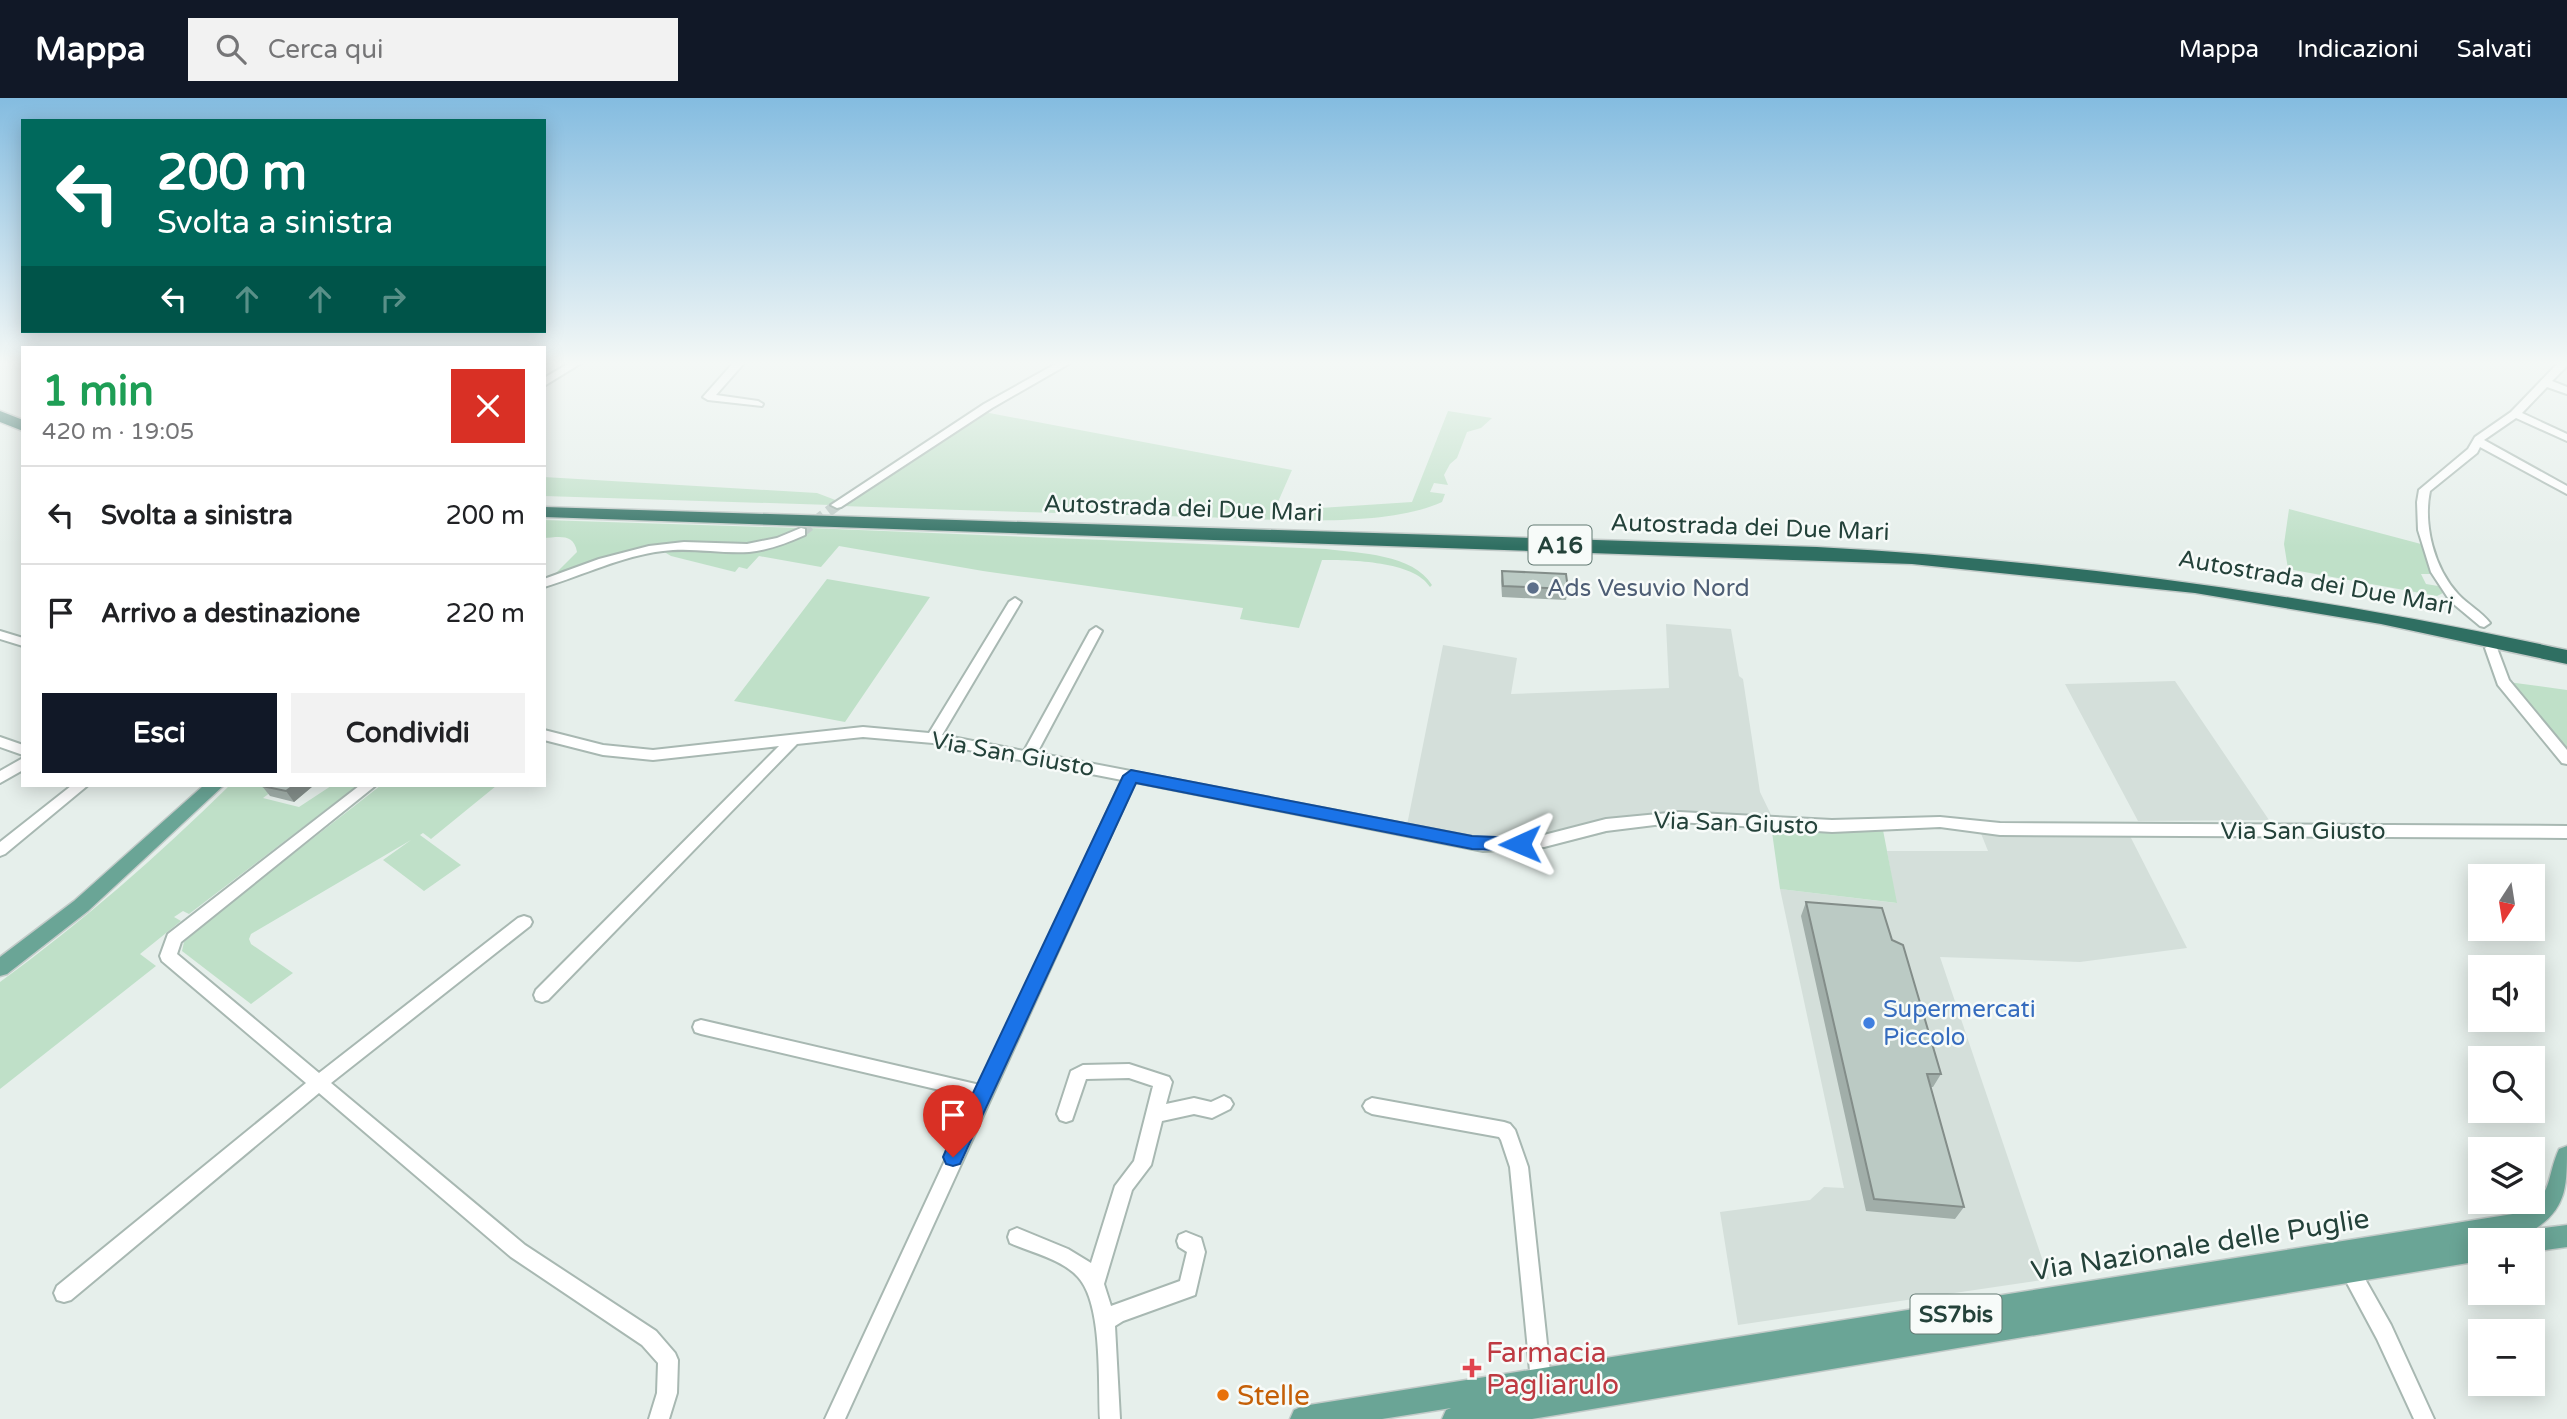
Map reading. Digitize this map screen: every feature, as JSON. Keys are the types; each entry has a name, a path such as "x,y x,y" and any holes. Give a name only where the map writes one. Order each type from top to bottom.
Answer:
{"highway":[{"path":"0,429 21,438"},
{"name":"Autostrada dei Due Mari","path":"546,503 1814,544 2009,554 2165,572 2287,590 2567,648"},
{"name":"Autostrada dei Due Mari","path":"546,512 1830,554 2001,563 2249,593 2443,629 2567,657"}],"main road":[{"path":"0,968 141,855 213,787"},
{"name":"Via Nazionale delle Puglie","path":"1303,1419 2522,1223 2547,1212 2560,1192 2567,1156"},
{"path":"2545,1239 2567,1236"},
{"name":"Via Nazionale delle Puglie","path":"1455,1419 2468,1252"}],"street":[{"path":"837,505 961,424"},
{"path":"2484,623 2459,603 2442,581 2425,537 2421,517 2424,491 2503,424"},
{"path":"2536,424 2567,438"},
{"path":"2479,442 2567,491"},
{"path":"546,582 647,550 675,546 754,550 778,544 801,532"},
{"path":"933,737 1015,602"},
{"path":"1029,755 1097,631"},
{"path":"0,635 21,641"},
{"path":"2491,648 2503,682 2567,759"},
{"name":"Via San Giusto","path":"546,736 603,750 653,755 863,732 933,737 1483,845 1532,843 1606,825 1679,817 1832,826 1941,822 2000,829 2567,832"},
{"path":"542,995 795,738"},
{"path":"0,742 21,749"},
{"path":"0,778 21,764"},
{"path":"835,1419 1131,776"},
{"path":"0,850 79,787"},
{"path":"367,787 174,938 168,956 518,1251 649,1338 668,1360 667,1393 659,1419"},
{"path":"64,1293 320,1082 524,922"},
{"path":"701,1027 985,1093"},
{"path":"1066,1114 1079,1073 1129,1071 1163,1082 1142,1165 1121,1194 1095,1283"},
{"path":"1156,1114 1194,1106 1212,1110 1224,1104"},
{"path":"1372,1106 1504,1130 1509,1136 1519,1167 1541,1381"},
{"path":"1017,1237 1039,1249 1067,1257 1085,1269 1095,1283 1103,1323 1110,1419"},
{"path":"1103,1323 1116,1313 1188,1288 1196,1252 1194,1244 1186,1241"},
{"path":"2349,1270 2384,1332 2424,1419"}],"shaded area":[{"path":"1666,624 1731,629 1739,676 1743,679 1760,792 1776,825 1673,822 1643,824 1542,849 1508,852 1480,850 1405,835 1443,645 1517,658 1511,694 1669,688"},
{"path":"2175,681 2269,820 2138,821 2065,684"},
{"path":"1980,831 2129,834 2187,948 2080,962 1940,957 2049,1279 1738,1325 1720,1212 1810,1200 1824,1187 1844,1188 1780,889 1896,903 1887,851 1988,851"}],"green space":[{"path":"966,424 1046,424 1292,470 1274,511 1412,502 1443,424 1486,424 1467,432 1457,458 1444,475 1448,485 1434,483 1430,492 1445,494 1442,502 1389,516 1289,520 842,506"},
{"path":"546,477 817,493 838,501 831,505 546,496"},
{"path":"2289,509 2421,544 2432,574 2421,574 2426,584 2438,586 2443,593 2437,596 2288,569 2284,544"},
{"path":"546,520 798,528 782,538 747,546 673,543 655,545 616,555 551,578 577,552 573,542 560,537 546,538"},
{"path":"810,528 1326,549 1399,561 1423,575 1432,585 1430,587 1422,578 1396,567 1322,560 1299,628 1240,619 1243,608 983,571 839,546 821,567 759,556 747,569 739,567 735,572 671,556 661,550 756,551 792,540"},
{"path":"827,579 930,597 845,722 734,701"},
{"path":"2508,682 2567,690 2567,752"},
{"path":"228,787 278,787 263,798 299,807 329,787 356,787 189,914 183,911 174,917 181,921 140,954 156,966 0,1089 0,982 60,936 175,838"},
{"path":"379,787 495,787 431,839 423,833 420,835 461,865 424,891 383,860 411,840 251,934 251,944 293,973 251,1004 182,951 184,942"},
{"path":"1771,825 1883,830 1897,903 1780,889"}],"building":[{"path":"1502,571 1566,574 1568,589 1503,586"},
{"path":"267,787 292,787 286,791"},
{"name":"Supermercati Piccolo","path":"1806,902 1882,908 1892,940 1903,945 1941,1074 1927,1074 1964,1207 1874,1199"}],"tunnel":[{"path":"801,532 837,505"}],"place":[{"name":"Ads Vesuvio Nord","path":"1533,588"},
{"name":"Supermercati Piccolo","path":"1869,1023"},
{"name":"Farmacia Pagliarulo","path":"1472,1368"},
{"name":"Stelle","path":"1223,1395"}],"route":[{"path":"953,1157 1131,776 1483,845 1520,844"}]}
